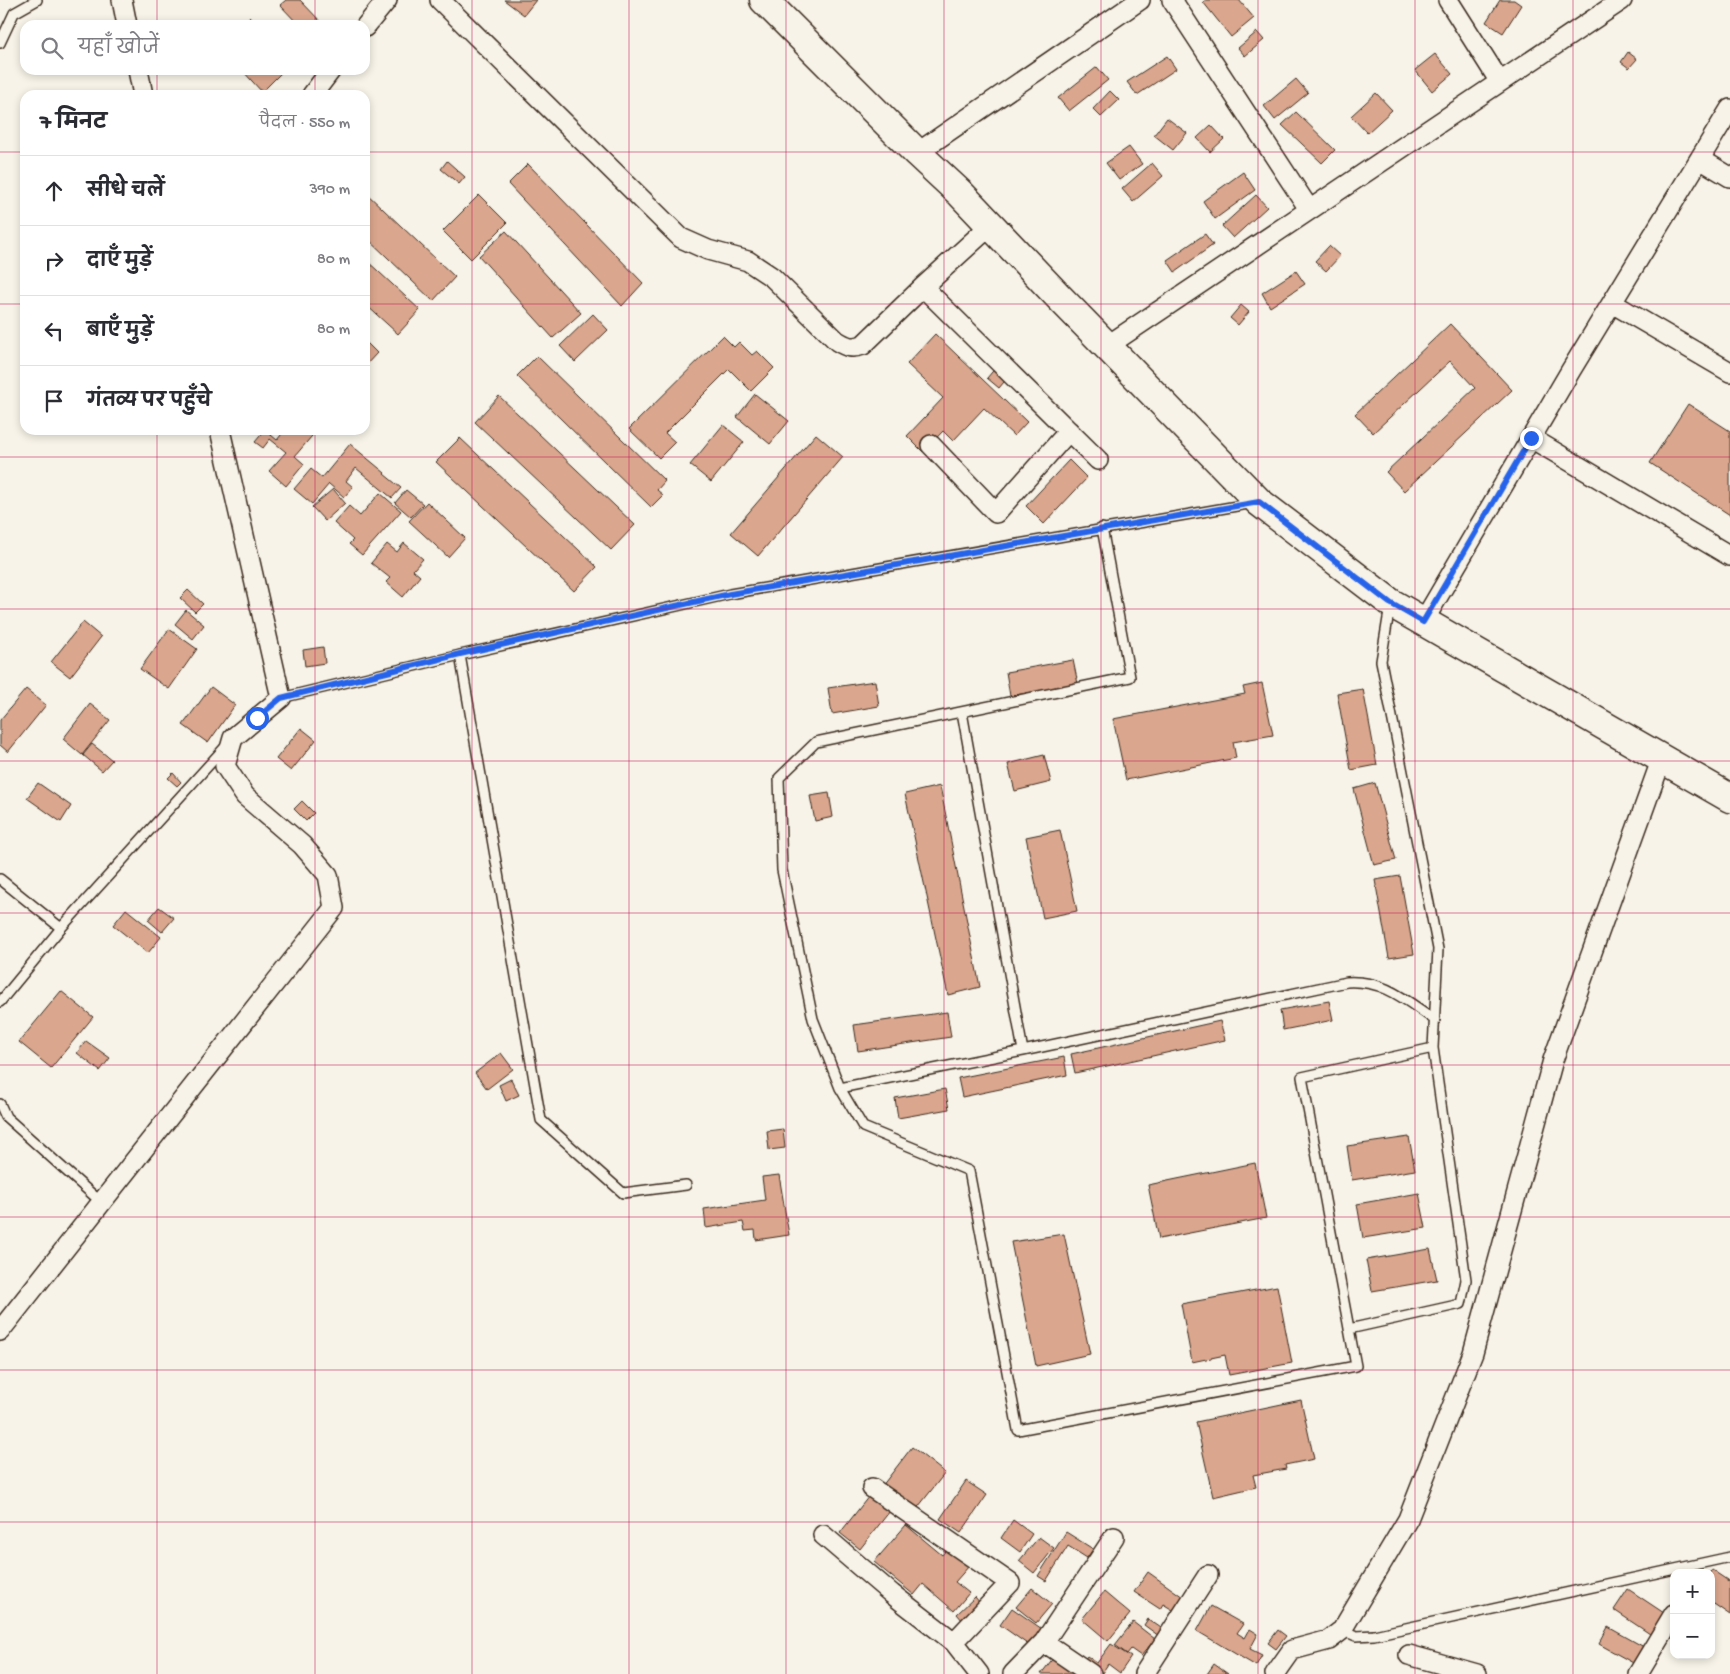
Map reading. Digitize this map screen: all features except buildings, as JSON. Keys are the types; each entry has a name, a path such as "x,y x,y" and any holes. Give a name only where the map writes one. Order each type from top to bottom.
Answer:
{"main road":[{"path":"764,0 991,225 1259,502 1390,603 1730,798"}],"street":[{"path":"122,0 126,20"},
{"path":"370,21 387,0"},
{"path":"440,0 681,238 708,250 748,261 772,277 842,344 855,348 863,346 923,287 991,225"},
{"path":"917,153 1140,0"},
{"path":"1172,0 1309,209"},
{"path":"1448,0 1500,82"},
{"path":"1107,346 1622,0"},
{"path":"139,75 142,90"},
{"path":"316,90 327,75"},
{"path":"1423,622 1531,438 1730,109"},
{"path":"1700,158 1730,177"},
{"path":"923,287 1098,460"},
{"path":"1612,303 1730,372"},
{"path":"931,445 996,513 1069,432"},
{"path":"0,1331 334,908 328,875 302,845 245,796 225,766 232,738 281,698 221,435"},
{"path":"1531,438 1730,556"},
{"path":"1275,1674 1292,1650 1329,1640 1342,1630 1408,1519 1473,1352 1553,1060 1662,758"},
{"path":"872,1488 1010,1583 954,1642"},
{"path":"823,1535 892,1594 954,1642 979,1674"},
{"path":"1013,1674 1044,1642 1114,1537"},
{"path":"1144,1674 1208,1575"},
{"path":"1638,1674 1670,1621"},
{"path":"1044,1642 1091,1674"},
{"path":"1410,1655 1477,1674"}],"lane":[{"path":"0,42 14,13 37,0"},
{"path":"281,698 460,654 730,594 1259,502"},
{"path":"1102,528 1130,677 816,742 779,778 782,870 813,1019 840,1088 864,1127 969,1171 1018,1430 1356,1366 1302,1077 1433,1048"},
{"path":"1349,1329 1461,1304 1466,1280 1433,1048 1438,949 1381,662 1390,603"},
{"path":"460,654 541,1120 624,1193 686,1185"},
{"path":"962,712 1023,1051"},
{"path":"0,1002 61,928 232,738"},
{"path":"0,879 61,928"},
{"path":"840,1088 1347,982 1374,983 1388,989 1435,1020"},
{"path":"0,1104 6,1117 102,1203"},
{"path":"1342,1630 1356,1636 1374,1635 1730,1557"}],"route":[{"path":"257,718 281,698 460,654 730,594 1259,502 1390,603 1423,622 1531,438"}]}
